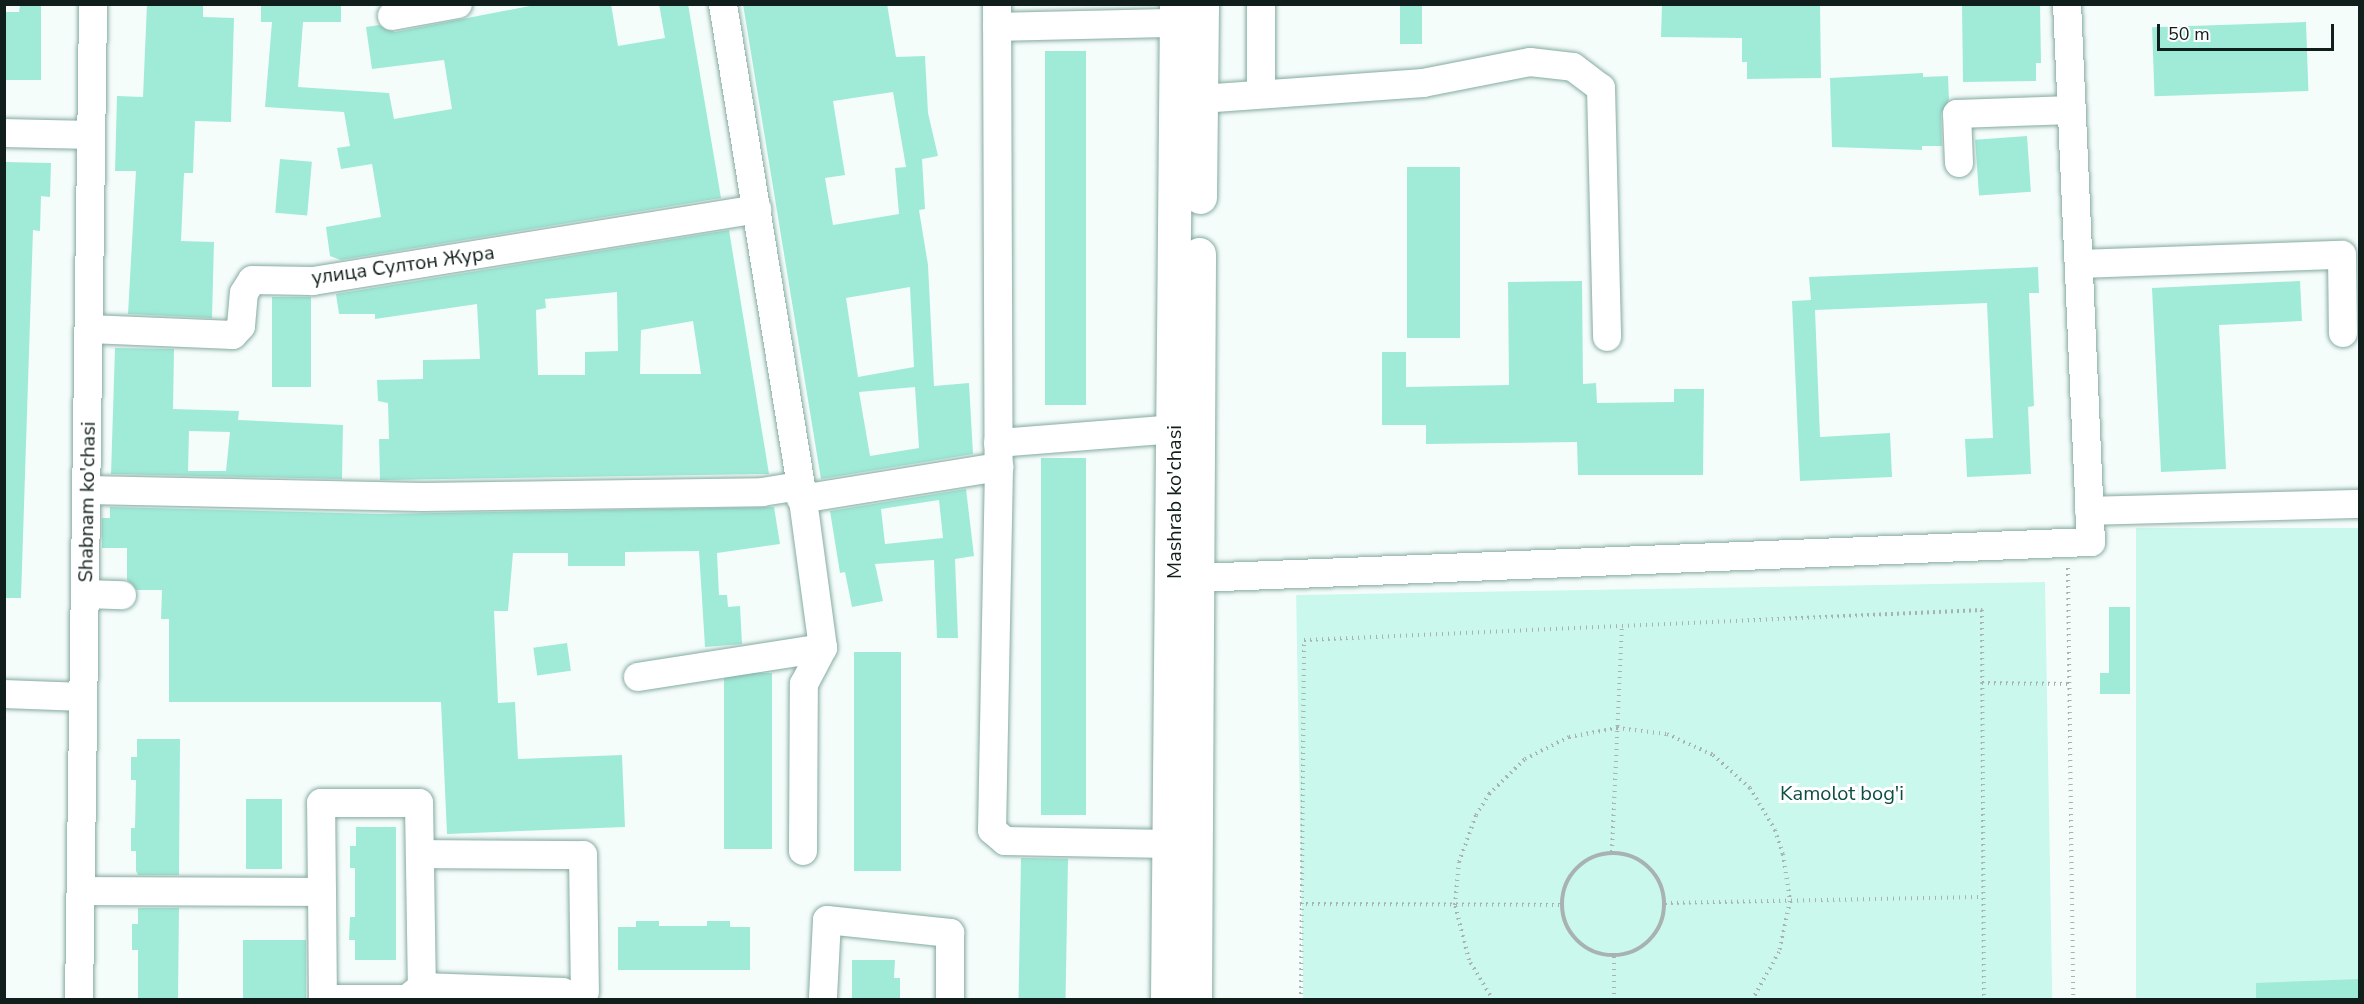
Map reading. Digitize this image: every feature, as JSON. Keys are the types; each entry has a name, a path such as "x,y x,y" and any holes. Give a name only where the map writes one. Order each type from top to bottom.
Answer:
{"main road":[{"name":"Mashrab ko'chasi","path":"1167,999 1174,429 1188,186 1201,99 1185,11"},
{"name":"Mashrab ko'chasi","path":"1185,11 1197,578 1195,999"}],"street":[{"name":"Shabnam ko'chasi","path":"79,999 93,4"},
{"path":"392,16 458,4"},
{"path":"723,4 757,209 824,648 804,684 803,851"},
{"path":"1261,4 1261,92"},
{"path":"1197,578 2091,542 2067,4"},
{"path":"1170,844 1005,841 992,830 998,455 997,16 1116,15 1185,11"},
{"path":"1201,99 1261,92 1423,83 1530,62 1573,67 1601,88 1607,337"},
{"path":"1959,163 1957,114 2072,110"},
{"path":"4,133 90,135"},
{"name":"улица Султон Жура","path":"89,329 233,335 241,327 244,293 252,280 313,281 757,209"},
{"path":"2079,264 2342,255 2343,333"},
{"path":"87,490 423,497 801,493 998,455 1174,429"},
{"path":"2089,511 2360,504"},
{"path":"86,594 122,595"},
{"path":"638,677 824,648"},
{"path":"4,694 83,698"},
{"path":"421,854 583,855 574,992 422,987 407,999 323,999 321,803 419,803 422,987"},
{"path":"82,891 322,892"},
{"path":"824,997 827,920 950,933 950,999"}],"path":[{"path":"2068,543 2073,999"},
{"path":"1301,999 1304,640 1982,610 1984,999"},
{"path":"1612,852 1622,626"},
{"path":"1982,683 2069,684"},
{"path":"1492,999 1469,960 1455,905 1466,838 1476,815 1506,775 1546,746 1593,730 1617,728 1667,734 1713,754 1732,770 1764,808 1776,830 1783,854 1790,901 1779,952 1752,999"},
{"path":"1612,852 1638,859 1649,867 1658,877 1665,903 1658,929 1650,940 1627,954 1614,956 1601,954 1577,941 1569,930 1562,905 1568,879 1576,868 1586,860 1612,852"},
{"path":"1665,903 1982,897"},
{"path":"1300,904 1562,905"},
{"path":"1614,956 1614,999"}],"green space":[{"path":"2136,528 2359,528 2359,999 2136,999"},
{"name":"Kamolot bog'i","path":"2045,582 2052,999 1303,1000 1296,595"}],"building":[{"path":"147,4 203,4 203,17 234,18 231,122 195,121 193,173 184,173 181,241 214,242 212,318 128,314 136,171 115,171 117,96 143,97"},
{"path":"261,4 341,4 341,22 303,22 298,87 389,93 394,119 452,109 444,60 372,69 366,27 379,25 395,32 540,4 611,4 618,46 665,38 659,4 688,4 721,198 341,260 330,256 326,227 381,217 372,164 341,169 337,148 350,146 344,112 265,107 272,22 261,22"},
{"path":"743,4 887,4 896,57 925,56 928,113 938,156 922,159 925,209 919,210 928,265 934,386 969,383 973,454 821,479","holes":["893,92 906,167 895,168 899,214 833,225 825,178 845,175 833,101","910,287 914,367 858,377 846,298","915,387 919,448 870,456 859,392"]},
{"path":"1400,4 1422,4 1422,44 1400,44"},
{"path":"1662,4 1820,4 1821,78 1747,79 1747,62 1742,62 1742,38 1661,37"},
{"path":"1962,4 2040,4 2041,63 2036,63 2036,81 1963,82"},
{"path":"20,5 41,5 41,80 4,80 4,12 19,12"},
{"path":"2306,22 2308,91 2155,96 2152,27"},
{"path":"1045,51 1086,51 1086,405 1045,405"},
{"path":"1923,73 1923,77 1948,76 1949,100 1941,114 1942,146 1922,146 1922,150 1832,147 1830,78"},
{"path":"2027,136 2031,192 1979,195 1975,140"},
{"path":"280,159 312,162 307,216 275,213"},
{"path":"4,162 51,163 50,197 41,196 40,231 33,230 21,598 4,598"},
{"path":"1407,167 1460,167 1460,338 1407,338"},
{"path":"729,230 769,474 380,480 379,439 389,439 388,403 378,401 377,380 423,379 423,360 480,359 477,304 375,319 375,314 339,314 336,294","holes":["617,292 618,351 585,352 585,375 538,375 536,310 546,308 545,299","693,321 701,374 640,374 641,330"]},
{"path":"2038,267 2039,293 2029,293 2034,406 2028,407 2031,474 1967,477 1965,439 1993,438 1987,303 1815,310 1820,437 1890,433 1892,477 1800,481 1792,301 1811,300 1809,277"},
{"path":"1582,281 1583,384 1596,383 1597,403 1674,402 1674,389 1704,389 1703,475 1578,475 1577,442 1426,444 1426,425 1382,425 1382,352 1406,352 1406,387 1509,385 1508,282"},
{"path":"2300,281 2302,321 2219,325 2226,469 2161,472 2152,288"},
{"path":"272,297 311,297 311,387 272,387"},
{"path":"115,348 174,349 173,409 239,411 238,420 343,425 342,479 111,474","holes":["189,431 230,432 226,471 188,471"]},
{"path":"1041,458 1086,458 1086,815 1041,815"},
{"path":"966,489 974,556 955,559 958,638 937,638 934,560 875,564 883,601 852,607 845,572 840,573 830,511","holes":["939,500 943,538 885,544 881,509"]},
{"path":"110,507 381,514 774,507 780,544 717,553 719,595 727,595 728,607 740,606 742,644 705,647 699,551 625,552 625,566 568,566 568,553 513,553 508,611 494,611 498,703 515,702 518,759 622,755 625,827 447,834 441,702 169,702 169,619 161,619 162,590 137,590 127,580 127,548 102,548 102,518 110,518"},
{"path":"2109,607 2130,607 2130,694 2100,694 2100,673 2109,673"},
{"path":"567,643 571,671 537,675 533,648"},
{"path":"854,652 901,652 901,871 854,871"},
{"path":"724,673 772,673 772,849 724,849"},
{"path":"137,739 180,739 179,875 138,875 136,871 136,851 131,851 131,828 135,828 136,780 131,780 131,757 137,757"},
{"path":"246,799 282,799 282,869 246,869"},
{"path":"356,827 396,827 396,960 355,960 355,940 349,940 350,917 355,917 355,868 350,868 350,846 356,846"},
{"path":"1021,858 1068,859 1066,1000 1019,999"},
{"path":"138,908 179,908 178,999 138,999 138,950 132,950 132,924 138,924"},
{"path":"636,921 659,921 659,926 707,926 707,921 730,921 730,927 750,927 750,970 618,970 618,927 636,927"},
{"path":"243,940 306,940 306,999 243,999"},
{"path":"852,960 895,960 894,978 900,978 900,999 852,999"},
{"path":"2360,979 2360,999 2256,999 2256,983"}]}
